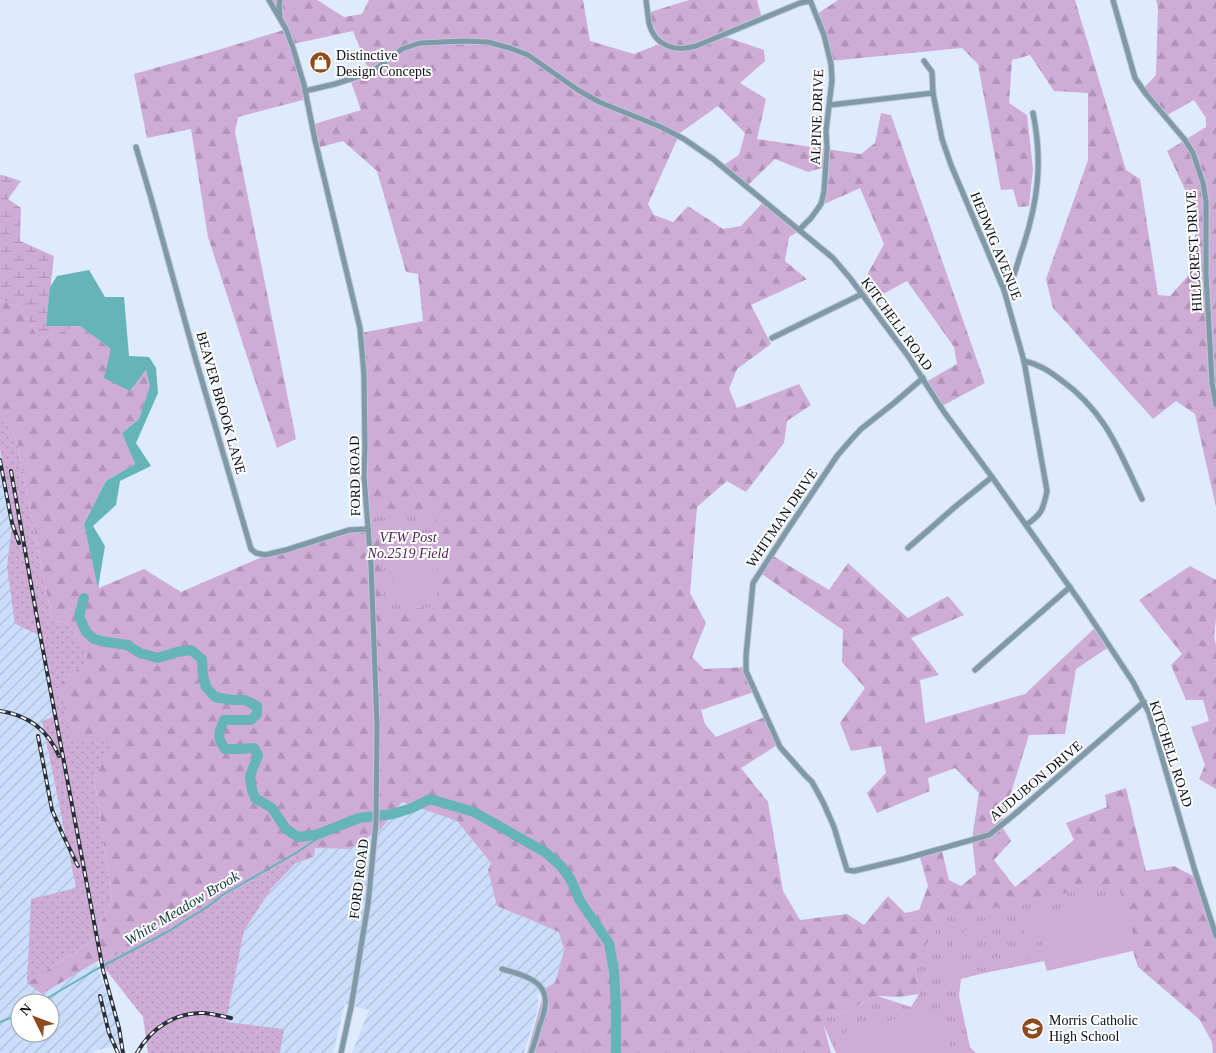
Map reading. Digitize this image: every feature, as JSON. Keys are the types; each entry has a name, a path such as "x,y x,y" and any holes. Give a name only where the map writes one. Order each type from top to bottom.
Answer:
{"street":[{"name":"FORD ROAD","path":"268,0 286,29 305,91 360,328 364,374 366,447 364,476 377,726 376,822 367,913 341,1053"},
{"path":"280,0 280,19"},
{"path":"646,0 649,23 655,36 667,46 678,49 696,46 810,0"},
{"name":"ALPINE DRIVE","path":"800,230 821,204 824,192 827,148 826,131 832,80 831,64 824,35 810,0"},
{"name":"HILLCREST DRIVE","path":"1113,0 1135,78 1185,140 1193,153 1203,184 1206,200 1206,275 1212,383 1216,405"},
{"name":"KITCHELL ROAD","path":"305,91 360,76 377,68 402,48 420,43 464,41 500,44 528,55 578,90 599,102 661,127 684,139 713,159 833,258 895,338 956,429 1070,587 1144,702 1161,750 1216,936"},
{"name":"HEDWIG AVENUE","path":"924,61 932,72 933,93 942,139 951,165 1004,290 1024,361 1047,491 1044,508 1038,517 1026,525"},
{"path":"830,105 933,93"},
{"path":"1004,290 1013,278 1030,225 1038,182 1039,158 1033,113"},
{"name":"BEAVER BROOK LANE","path":"136,147 251,549 256,553 265,554 286,550 348,530 368,529"},
{"path":"772,338 862,294"},
{"path":"1024,361 1036,364 1052,373 1068,384 1090,405 1108,429 1142,499"},
{"name":"WHITMAN DRIVE","path":"845,864 834,826 823,802 812,782 780,747 746,671 753,582 848,442 922,378"},
{"path":"908,548 992,477"},
{"path":"974,670 1070,587"},
{"name":"AUDUBON DRIVE","path":"845,864 847,870 854,871 989,835 1144,702"},
{"path":"502,969 536,982 544,995 546,1009 531,1053"}],"shaded area":[{"path":"89,270 105,297 124,297 129,356 149,357 156,368 158,393 136,443 151,466 120,481 116,505 93,526 105,546 98,588 84,524 106,481 135,464 122,433 139,419 150,386 146,370 130,391 104,378 111,349 80,326 46,326 50,287 57,276"},
{"path":"0,450 13,515 7,567 39,635 53,717 42,721 76,888 42,993 10,993 10,1043 60,1043 60,993 44,993 96,962 123,1044 94,1051 94,1053 0,1053"},
{"path":"402,802 457,821 491,863 497,906 559,932 564,950 555,983 537,995 539,1005 524,1053 352,1053 369,1010 345,1004 333,1053 280,1053 283,1029 226,1022 244,931 271,889 296,863 314,857 315,848 349,849 381,829"}],"green space":[{"path":"269,0 317,0 344,17 362,14 369,0 583,0 590,41 634,54 662,43 647,13 689,0 757,0 762,19 720,35 764,50 765,61 740,83 766,99 757,139 861,154 875,143 881,113 891,115 985,383 942,406 926,382 957,364 954,347 907,281 870,301 860,288 884,244 860,188 820,206 825,167 808,172 775,159 748,185 722,166 739,155 745,133 718,106 680,133 648,204 654,215 673,222 688,206 723,229 741,226 766,199 803,229 789,237 785,261 807,279 751,305 771,344 737,369 729,389 737,408 799,384 811,405 787,421 784,443 746,492 727,481 697,507 690,593 706,623 692,657 704,669 748,667 757,691 701,710 705,724 716,737 767,716 782,742 741,768 768,802 783,891 800,920 847,914 864,925 888,896 905,913 919,910 928,886 919,854 941,847 949,880 961,886 976,874 972,839 979,793 955,768 928,778 930,791 877,813 867,793 886,773 881,746 851,751 840,723 865,688 842,662 843,630 760,573 770,554 829,590 848,563 908,618 948,596 964,615 911,638 939,675 920,680 925,723 1025,694 1099,624 1112,645 1076,669 1065,734 1029,735 1001,825 1011,841 994,860 1015,887 1074,840 1066,823 1107,807 1105,795 1126,788 1146,871 1174,866 1197,878 1216,933 1216,1053 1213,1053 1212,1042 1200,1020 1138,967 1130,942 913,962 919,994 899,997 877,996 839,1014 822,1019 831,1053 527,1053 545,988 555,983 564,950 559,932 497,906 488,870 491,863 457,821 402,802 381,829 349,849 315,848 314,857 294,857 120,953 96,962 44,993 41,993 27,983 92,941 112,900 94,776 112,746 107,736 80,743 69,729 59,684 86,662 87,650 67,624 52,620 17,442 0,410 0,300 21,308 39,339 80,326 111,349 130,391 146,370 150,386 139,419 122,433 135,464 106,481 84,524 99,588 144,569 181,592 262,557 369,528 361,333 423,321 418,274 406,272 377,171 343,141 317,148 311,125 361,110 350,79 369,71 353,31 293,44 307,99 238,117 235,132 296,439 277,448 208,237 191,129 147,138 134,74 287,29"},
{"path":"838,0 1075,0 1126,170 1140,179 1158,295 1170,296 1195,268 1195,211 1167,151 1206,127 1206,118 1194,100 1162,118 1142,90 1156,75 1158,7 1156,0 1216,0 1216,507 1195,414 1176,401 1153,419 1053,308 1046,279 1088,160 1088,93 1054,91 1030,55 1012,60 1009,103 1027,115 1033,169 1029,206 1018,207 1013,189 1001,190 978,64 962,48 830,61 817,14"},
{"path":"0,175 21,181 8,199 21,208 20,241 54,256 46,326 80,326 39,339 21,308 0,300"},
{"path":"0,410 17,442 52,620 67,624 87,650 86,662 59,684 107,736 113,746 94,776 112,900 92,941 27,983 31,899 76,888 42,721 53,717 39,635 15,624 7,567 13,515 0,450"},
{"name":"VFW Post No.2519 Field","path":"375,515 435,515 440,607 384,610 379,534"},
{"path":"430,537 434,601 394,603 390,539"},
{"path":"1190,566 1216,580 1214,637 1216,645 1216,789 1199,779 1205,765 1191,727 1209,721 1203,700 1186,700 1171,665 1182,654 1139,600"},
{"path":"294,857 314,857 296,863 271,889 244,931 226,1022 284,1029 280,1053 148,1053 143,1017 99,961 120,953"},
{"path":"1118,883 1136,950 1047,971 1044,961 961,979 959,996 970,1047 976,1053 836,1053 821,1019 839,1014 877,996 911,1007 919,994 913,962 947,916"},
{"path":"1126,897 1136,950 1048,969 1036,914"},
{"path":"1012,922 1023,924 1032,935 1029,951 1041,949 1043,955 931,977 929,970 959,964 953,955 952,946 958,935 967,930","holes":["1012,927 1020,928 1027,936 1027,946 1018,954 970,962 961,958 957,951 958,943 965,936"]},
{"path":"938,1008 952,1053 849,1053 844,1032"}],"waterway":[{"path":"84,598 79,616 86,632 94,639 127,645 140,653 158,658 191,650 202,659 206,687 215,697 245,700 257,706 257,714 251,720 224,720 219,738 225,749 254,748 258,755 250,776 255,798 272,808 286,829 298,837 316,835 359,818 393,814 412,808 430,799 474,812 545,852 561,866 571,880 580,901 609,943 614,971 616,1053"},
{"name":"White Meadow Brook","path":"56,993 171,930 209,906 221,896 296,853 334,827"},
{"name":"White Meadow Brook","path":"0,1022 10,1018"}],"railway":[{"path":"0,460 12,523 19,543"},
{"path":"11,471 103,970 119,1028 123,1053"},
{"path":"0,711 19,716 36,725 49,739 59,756"},
{"path":"38,736 52,810 78,866"},
{"path":"100,996 109,1033 118,1053"},
{"path":"137,1053 149,1036 157,1029 165,1023 184,1015 204,1013 231,1018"}],"place":[{"name":"Distinctive Design Concepts","path":"320,63"},
{"name":"Morris Catholic High School","path":"1033,1028"}]}
